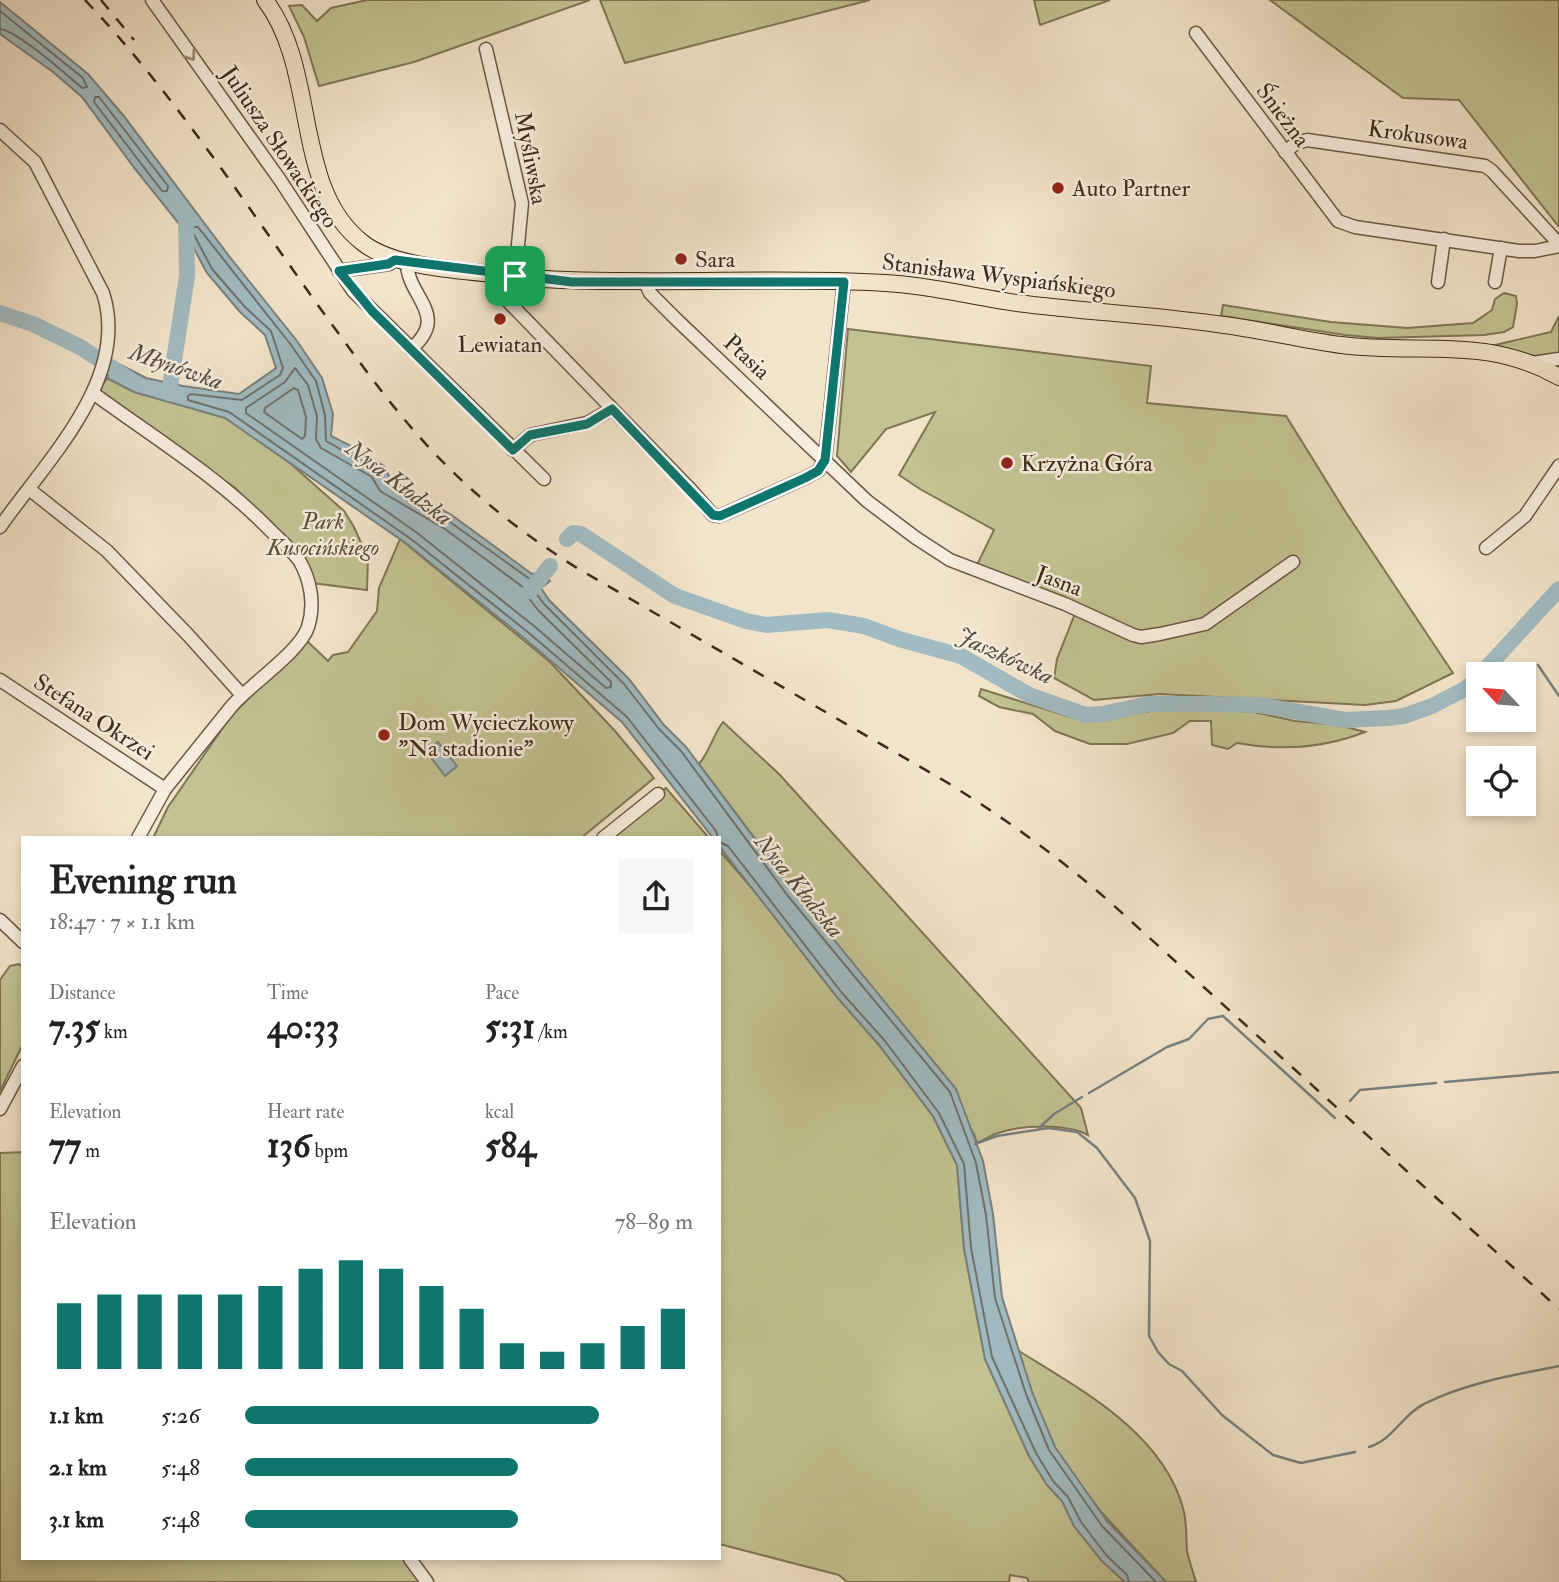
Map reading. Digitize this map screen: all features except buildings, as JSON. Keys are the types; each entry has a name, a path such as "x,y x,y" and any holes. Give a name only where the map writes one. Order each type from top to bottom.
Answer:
{"main road":[{"name":"Stanisława Wyspiańskiego","path":"265,0 282,28 296,66 319,174 335,214 360,242 401,261 572,282 844,282 915,285 1056,308 1227,325 1338,345 1462,348 1506,355 1532,363 1559,377"}],"street":[{"name":"Juliusza Słowackiego","path":"152,0 362,301 544,479"},
{"name":"Śnieżna","path":"1196,33 1338,221 1355,227 1444,239"},
{"name":"Myśliwska","path":"486,49 522,202 515,276"},
{"path":"0,130 35,162 103,293 109,328 105,357 87,405 0,527"},
{"name":"Krokusowa","path":"1285,152 1295,144 1307,140 1485,166 1559,245"},
{"path":"1438,282 1444,239 1535,251 1559,245"},
{"path":"1495,282 1501,248"},
{"path":"339,271 401,261 428,314 425,334 411,349"},
{"path":"492,273 498,291 713,515 720,516 805,478 818,471 825,460 844,282"},
{"name":"Ptasia","path":"645,282 650,293 677,320 825,460"},
{"path":"1532,363 1559,359"},
{"path":"93,393 219,482 247,506 298,559 312,595 308,628 299,642 241,694 165,789 139,836"},
{"path":"513,450 530,435 587,424 612,409"},
{"name":"Jasna","path":"825,460 867,501 950,560 1065,604 1141,637 1205,624 1293,562"},
{"path":"1486,548 1525,516 1559,466"},
{"path":"29,489 107,551 241,694"},
{"name":"Stefana Okrzei","path":"0,680 165,789"},
{"path":"606,836 658,794"},
{"path":"0,920 21,940"},
{"path":"0,1109 21,1070"},
{"path":"411,1560 427,1582"}],"green space":[{"path":"367,0 590,0 414,62 319,86 304,37 289,6 302,5 317,21 331,8"},
{"path":"600,0 870,0 625,63"},
{"path":"1034,0 1110,0 1040,25"},
{"path":"1270,0 1559,0 1559,227 1459,100 1403,98"},
{"path":"1504,293 1516,296 1513,327 1504,332 1484,335 1378,338 1221,316 1223,305 1331,322 1407,328 1473,323 1492,310 1495,299"},
{"path":"1559,316 1559,355 1539,357 1491,346 1551,332"},
{"path":"848,329 1151,366 1147,403 1286,416 1345,511 1453,673 1396,701 1365,705 1160,694 1094,700 1054,678 1057,659 1078,606 976,567 994,530 899,475 935,412 886,429 851,472 837,456"},
{"name":"Park Kusocińskiego","path":"107,378 134,392 225,417 291,464 344,511 354,527 368,558 367,590 312,583 302,556 234,487 98,392"},
{"path":"400,539 550,662 615,731 654,778 583,836 154,836 168,807 231,716 307,641 328,661 333,655 348,652 377,611 379,588"},
{"path":"981,689 1070,717 1092,720 1190,708 1254,712 1295,721 1339,725 1365,732 1318,745 1270,747 1237,743 1228,749 1212,745 1211,721 1190,721 1173,733 1127,744 1090,744 1055,731 1033,714 999,707 979,696"},
{"path":"723,722 779,774 1081,1108 1088,1135 1056,1127 1031,1127 998,1133 977,1143 974,1134 874,991 794,891 699,764"},
{"path":"666,788 707,836 607,836"},
{"path":"721,852 879,1045 933,1116 957,1165 964,1249 985,1359 1029,1456 1047,1485 1062,1501 1074,1526 1102,1561 1125,1582 1029,1582 1027,1578 1010,1575 1009,1582 847,1582 839,1575 721,1545"},
{"path":"10,966 21,966 21,1048 0,1091 0,980"},
{"path":"21,1152 21,1560 407,1560 424,1582 0,1582 0,1153"},
{"path":"1019,1351 1093,1398 1138,1435 1157,1457 1172,1481 1183,1508 1187,1551 1196,1582 1166,1582 1079,1484 1049,1437"}],"water":[{"path":"0,2 88,74 123,115 297,341 322,378 333,414 331,436 385,467 390,479 453,516 532,574 540,573 550,581 541,588 549,600 629,679 664,725 686,747 794,891 956,1089 983,1161 993,1214 1002,1297 1032,1392 1055,1447 1107,1521 1166,1582 1125,1582 1102,1561 1074,1526 1062,1501 1047,1485 1029,1456 985,1359 964,1248 957,1165 933,1116 721,849 721,836 711,836 622,722 524,638 407,544 225,418 134,392 107,378 113,361 146,378 239,394 276,368 265,335 240,312 207,273 184,230 82,97 53,72 0,34"},
{"path":"438,742 457,766 445,776 426,751"}],"waterway":[{"name":"Nysa Kłodzka","path":"169,393 187,276 186,221"},
{"name":"Młynówka","path":"0,313 33,324 80,347 129,379"},
{"name":"Jaszkówka","path":"567,539 573,533 581,534 675,596 746,621 766,625 828,620 864,626 961,656 1029,695 1086,715 1148,704 1207,704 1260,705 1345,720 1388,718 1404,716 1432,706 1466,689"},
{"name":"Jaszkówka","path":"530,591 550,566"},
{"name":"Jaszkówka","path":"1492,662 1559,589"},
{"path":"1538,665 1559,696"},
{"path":"1089,1093 1167,1047 1189,1039 1208,1019 1223,1016 1335,1118"},
{"path":"1445,1082 1559,1072"},
{"path":"1350,1101 1360,1090 1436,1083"},
{"path":"1039,1128 1054,1114 1082,1097"},
{"path":"975,1144 997,1136 1049,1128 1077,1132 1097,1148 1135,1198 1150,1241 1149,1336 1158,1352 1169,1364 1182,1371 1222,1415 1273,1455 1301,1463 1355,1452"},
{"path":"1369,1447 1385,1439 1417,1408 1456,1390 1559,1366"}],"railway":[{"path":"85,0 181,114 384,394 414,431 478,495 526,534 577,568 948,783 1052,855 1111,903 1559,1309"},
{"path":"101,0 134,40"}],"place":[{"name":"Auto Partner","path":"1058,188"},
{"name":"Sara","path":"681,259"},
{"name":"Lewiatan","path":"500,319"},
{"name":"Krzyżna Góra","path":"1007,463"},
{"name":"Dom Wycieczkowy \"Na stadionie\"","path":"384,735"}],"route":[{"path":"395,260 515,276 572,282 844,282 825,460 818,471 805,478 720,516 713,515 612,409 587,424 530,435 513,450 372,311 339,271 388,264 395,260"}]}
